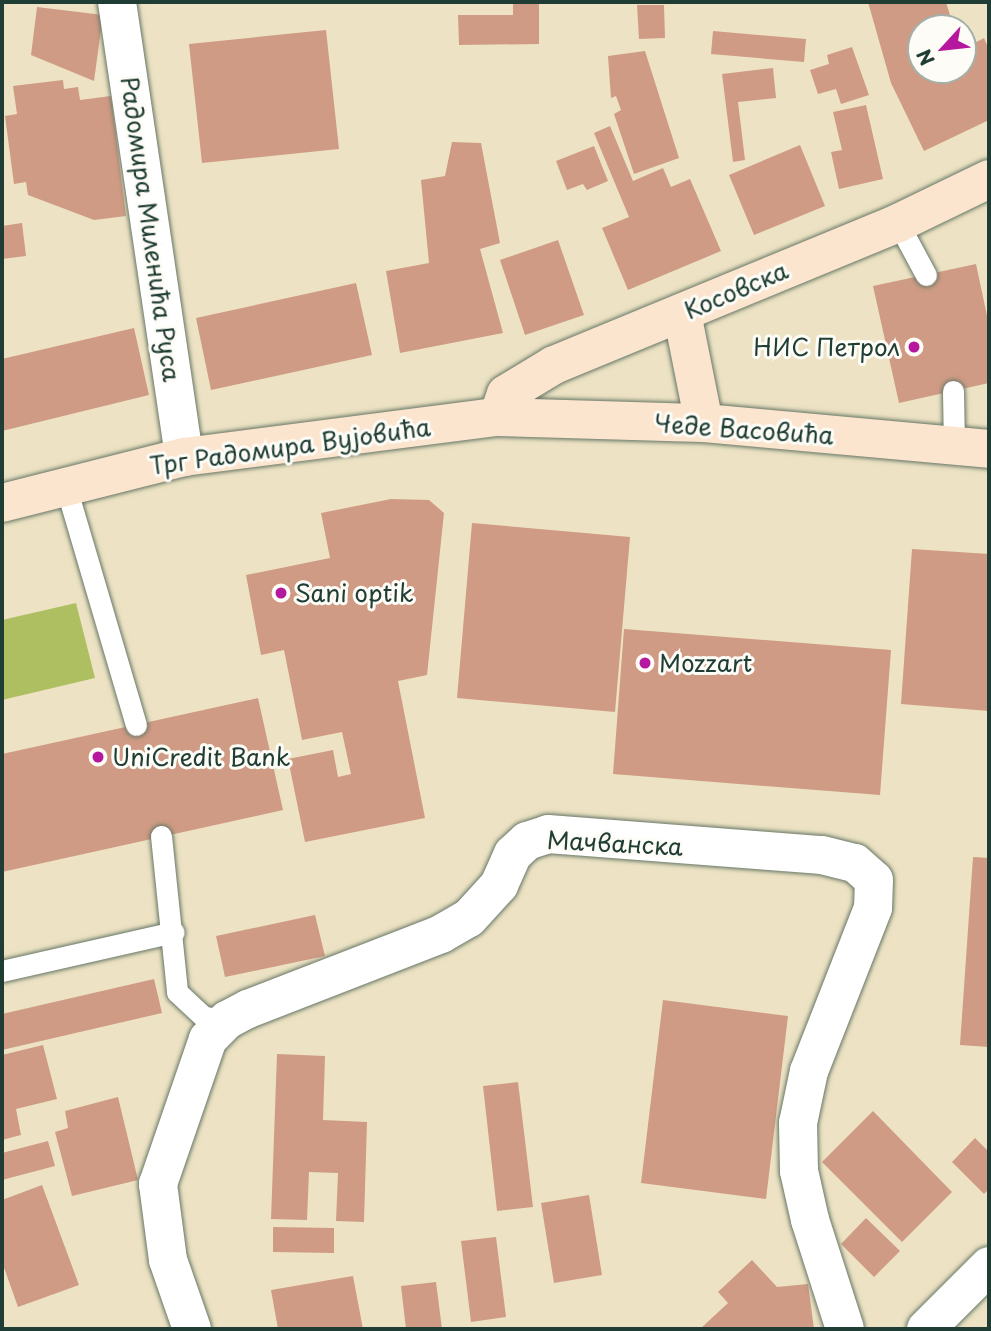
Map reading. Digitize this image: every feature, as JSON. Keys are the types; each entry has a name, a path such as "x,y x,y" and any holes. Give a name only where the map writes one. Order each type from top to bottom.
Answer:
{"main road":[{"name":"Косовска","path":"498,417 506,394 520,384 898,223 989,179"},
{"path":"682,313 704,423"},
{"name":"Трг Радомира Вујовића","path":"2,503 184,457 498,417"},
{"name":"Чеде Васовића","path":"498,417 704,423 972,448"}],"street":[{"name":"Радомира Миленића Руса","path":"117,2 184,457"},
{"name":"Мачванска","path":"192,1329 168,1260 158,1184 208,1039 227,1020 441,934 469,918 499,885 513,854 527,841 548,834 822,855 855,863 874,880 873,908 809,1071 798,1123 799,1171 810,1220 845,1329"},
{"path":"926,1329 989,1266"}],"lane":[{"path":"898,223 926,275"},
{"path":"953,391 972,448"},
{"path":"66,487 136,725"},
{"path":"161,836 174,932 177,992 204,1017 227,1020"},
{"path":"2,971 174,932"}],"green space":[{"path":"76,603 95,678 2,700 2,620"}],"building":[{"path":"513,2 539,2 539,44 459,45 458,15 513,15"},
{"path":"868,2 946,2 950,14 907,14 907,84 977,84 977,42 984,38 989,50 989,120 924,151 891,83"},
{"path":"637,5 664,5 665,38 639,39"},
{"path":"37,7 103,15 94,81 31,55"},
{"path":"326,30 339,149 202,163 189,44"},
{"path":"713,31 806,39 804,62 711,54"},
{"path":"852,47 869,95 841,104 836,89 818,94 810,70 829,64 827,55"},
{"path":"645,51 679,158 634,174 614,114 621,110 616,96 611,98 608,56"},
{"path":"773,68 776,98 738,102 745,160 733,162 722,74"},
{"path":"63,80 64,89 78,87 80,100 111,96 126,216 94,220 28,195 26,182 14,184 5,116 17,114 13,86"},
{"path":"866,105 883,179 839,189 831,152 842,150 833,112"},
{"path":"610,126 633,181 663,168 671,187 690,179 721,251 628,290 602,228 629,217 594,133"},
{"path":"452,142 481,143 500,243 480,249 503,333 400,353 386,271 429,263 421,180 445,176"},
{"path":"800,145 825,206 754,235 729,175"},
{"path":"594,146 608,181 587,190 583,184 567,190 556,161"},
{"path":"22,223 26,256 2,259 2,226"},
{"path":"558,240 584,315 525,335 500,260"},
{"path":"976,264 989,325 989,383 899,403 873,286"},
{"path":"356,283 372,355 211,390 196,318"},
{"path":"134,328 149,395 2,431 2,359"},
{"path":"391,499 429,500 444,513 427,675 398,681 425,818 305,842 288,759 333,750 338,777 351,774 342,732 302,740 284,650 261,655 246,575 330,558 321,513"},
{"path":"472,523 630,537 615,712 457,698"},
{"path":"912,549 989,554 989,711 901,704"},
{"path":"624,629 891,650 880,795 613,774"},
{"path":"258,698 283,810 2,872 2,754"},
{"path":"973,857 989,858 989,1047 960,1045"},
{"path":"315,915 325,956 225,977 216,936"},
{"path":"154,979 162,1013 2,1050 2,1014"},
{"path":"663,1000 788,1016 766,1199 641,1183"},
{"path":"43,1045 57,1099 16,1109 21,1135 2,1140 2,1055"},
{"path":"277,1054 325,1056 323,1120 367,1122 364,1222 336,1221 338,1173 309,1172 307,1220 271,1219"},
{"path":"518,1082 533,1207 497,1211 483,1086"},
{"path":"118,1097 138,1180 72,1196 55,1132 68,1128 65,1111"},
{"path":"873,1111 952,1192 902,1242 822,1162"},
{"path":"975,1138 989,1152 989,1189 984,1194 952,1162"},
{"path":"48,1141 55,1166 2,1180 2,1153"},
{"path":"42,1185 79,1285 18,1307 2,1262 2,1200"},
{"path":"589,1195 602,1275 554,1283 541,1203"},
{"path":"866,1218 900,1251 874,1277 841,1244"},
{"path":"273,1227 334,1228 334,1253 273,1252"},
{"path":"496,1237 506,1317 471,1322 461,1241"},
{"path":"752,1260 777,1287 808,1284 814,1329 700,1329 728,1303 718,1292"},
{"path":"353,1276 363,1329 278,1329 271,1290"},
{"path":"436,1282 442,1329 406,1329 401,1286"}],"place":[{"name":"НИС Петрол","path":"914,347"},
{"name":"Sani optik","path":"281,593"},
{"name":"Mozzart","path":"645,663"},
{"name":"UniCredit Bank","path":"98,757"}]}
